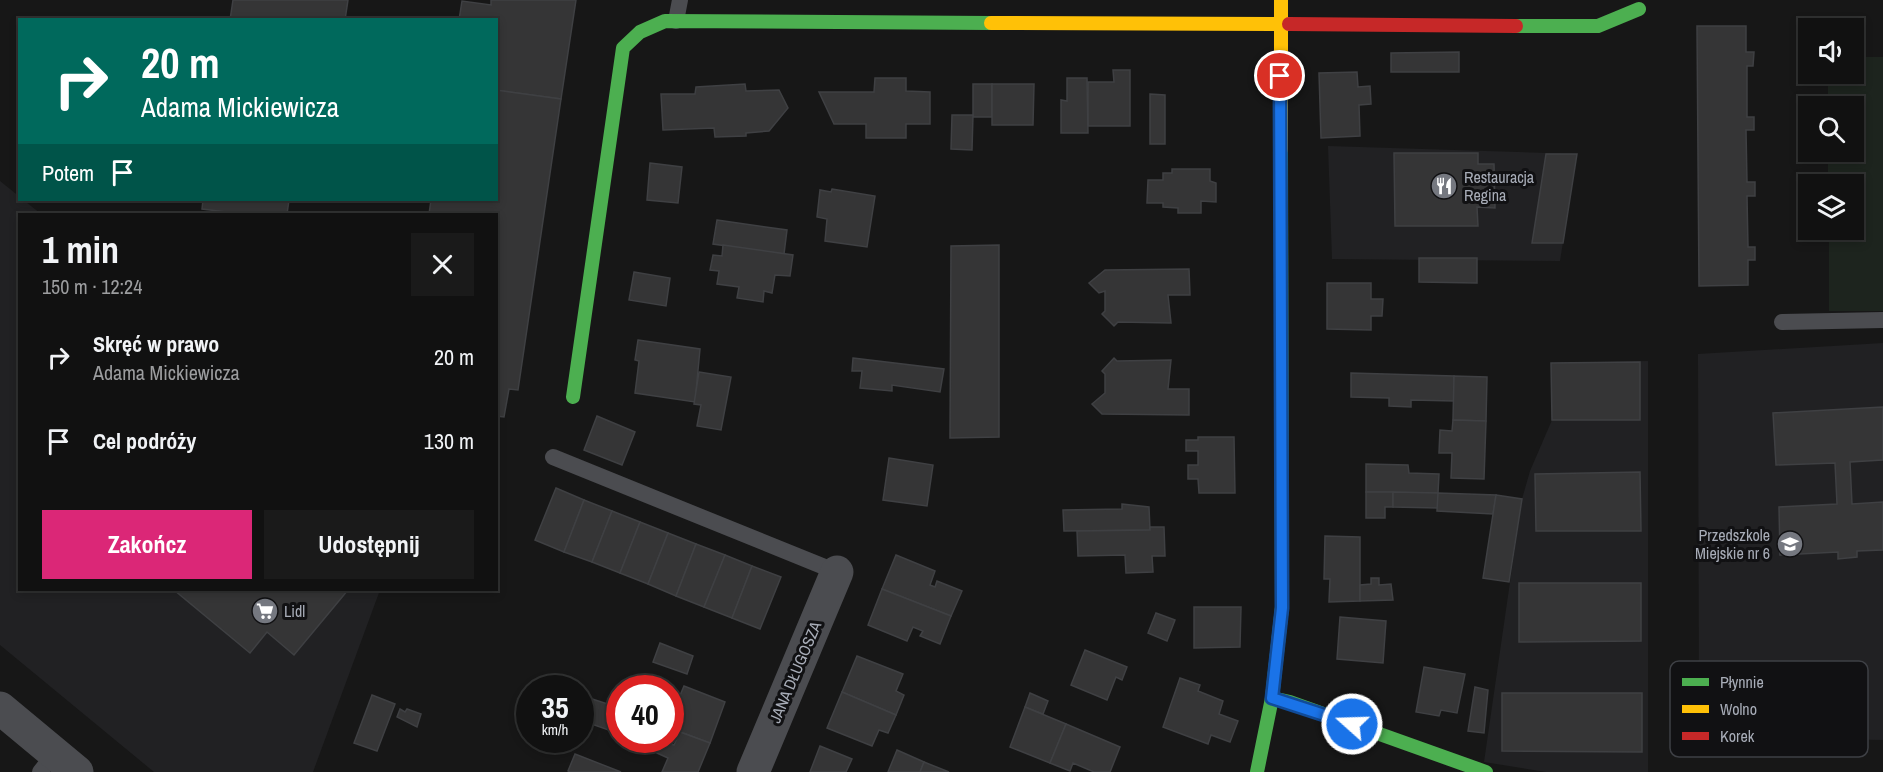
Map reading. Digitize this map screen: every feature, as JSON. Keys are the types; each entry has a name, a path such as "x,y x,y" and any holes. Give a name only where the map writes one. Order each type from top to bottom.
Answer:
{"street":[{"path":"1257,772 1272,698 1282,608 1281,0"},
{"path":"573,397 623,48 640,32 665,21 1598,26 1639,9"},
{"name":"JANA DŁUGOSZA","path":"753,772 837,572"},
{"path":"1272,698 1290,702 1486,772"},
{"path":"0,708 57,766"}],"lane":[{"path":"676,21 680,0"},
{"path":"1782,322 1883,320"},
{"path":"553,458 837,572"}],"shaded area":[{"path":"1864,57 1883,57 1883,311 1829,311 1829,240 1864,240 1864,174 1828,174 1828,162 1864,162 1864,96 1828,96 1828,84 1864,84"},
{"path":"1328,146 1577,154 1560,261 1332,259"},
{"path":"0,181 18,195 18,201 25,201 40,213 18,213 18,591 380,591 313,772 154,772 0,645"},
{"name":"Przedszkole Miejskie nr 6","path":"1883,343 1883,740 1868,740 1868,661 1699,661 1698,354"},
{"path":"1648,361 1648,772 1546,772 1484,762 1522,499 1530,471 1552,420 1551,363"}],"building":[{"path":"233,0 348,0 345,18 230,18"},
{"path":"491,0 576,0 561,99 498,90 498,18 459,18 462,1 491,5"},
{"path":"1697,26 1746,26 1746,52 1754,52 1753,66 1747,66 1747,117 1754,117 1754,130 1746,130 1747,182 1755,182 1755,196 1747,196 1748,247 1755,247 1755,260 1748,260 1748,285 1699,286"},
{"path":"1459,52 1459,72 1391,72 1391,53"},
{"path":"1113,70 1130,70 1130,126 1088,126 1088,82 1114,82"},
{"path":"1357,72 1358,87 1370,86 1371,104 1359,105 1360,136 1321,138 1319,73"},
{"path":"875,78 906,78 906,91 930,92 930,124 906,124 906,138 866,138 866,124 834,124 819,92 874,92"},
{"path":"1067,78 1087,78 1088,133 1061,133 1061,100 1067,101"},
{"path":"745,84 746,91 779,90 788,108 769,131 746,133 746,136 715,137 714,128 663,130 661,94 695,94 696,87"},
{"path":"973,84 992,84 992,117 973,117"},
{"path":"992,84 1034,84 1033,125 992,125"},
{"path":"498,90 561,99 518,390 509,389 504,417 498,416 498,213 429,213 431,201 498,201"},
{"path":"1150,94 1165,95 1165,144 1150,144"},
{"path":"952,115 973,115 972,150 951,149"},
{"name":"Restauracja Regina","path":"1394,153 1478,153 1478,164 1494,164 1495,208 1477,207 1478,226 1395,226"},
{"path":"1546,154 1577,154 1563,243 1532,243"},
{"path":"650,163 682,167 678,203 647,200"},
{"path":"1172,169 1210,169 1210,181 1216,183 1216,202 1201,201 1201,213 1178,213 1178,208 1163,207 1163,203 1147,203 1148,180 1163,180 1163,173 1172,173"},
{"path":"832,189 875,196 867,247 825,241 827,219 817,217 820,190 831,192"},
{"path":"203,201 289,201 287,213 235,213 202,209"},
{"path":"717,220 787,230 784,254 713,244"},
{"path":"723,245 793,255 790,276 775,275 772,293 764,291 763,302 737,298 739,287 717,284 719,271 710,270 713,255 722,256"},
{"path":"999,245 999,437 950,438 951,246"},
{"path":"1419,258 1477,258 1477,283 1419,282"},
{"path":"1189,269 1190,295 1168,295 1171,323 1118,322 1114,326 1102,314 1105,311 1105,291 1099,293 1089,283 1105,270"},
{"path":"634,272 670,278 666,306 629,300"},
{"path":"1327,283 1371,283 1371,299 1383,299 1382,316 1371,316 1371,330 1327,329"},
{"path":"638,340 700,349 695,402 635,393 639,361 635,360"},
{"path":"853,358 944,369 940,392 892,385 892,391 860,388 862,371 852,371"},
{"path":"1114,358 1117,361 1171,360 1168,389 1189,389 1189,415 1102,414 1092,404 1105,393 1105,374 1102,371"},
{"path":"1640,362 1640,420 1552,420 1551,363"},
{"path":"699,372 731,377 721,430 697,426 701,405 694,404"},
{"path":"1351,373 1454,376 1454,401 1411,400 1411,407 1389,406 1389,398 1351,397"},
{"path":"1454,376 1487,377 1486,421 1453,420"},
{"path":"1883,407 1883,460 1850,462 1852,504 1883,502 1883,550 1857,551 1857,557 1838,559 1838,552 1780,555 1779,507 1837,504 1835,463 1776,465 1773,413"},
{"path":"597,416 635,432 622,465 584,450"},
{"path":"1453,420 1486,421 1484,479 1451,478 1452,453 1439,453 1440,430 1452,431"},
{"path":"1198,437 1234,437 1235,493 1199,493 1198,479 1188,479 1188,465 1198,465 1198,451 1186,451 1186,440 1198,440"},
{"path":"889,458 933,465 927,506 883,500"},
{"path":"1366,464 1408,465 1409,473 1439,474 1438,493 1366,492"},
{"path":"1640,472 1641,531 1536,531 1535,474"},
{"path":"556,488 584,500 564,552 535,540"},
{"path":"1366,492 1393,492 1393,507 1385,507 1385,518 1366,518"},
{"path":"1393,492 1438,493 1438,508 1393,507"},
{"path":"1438,493 1496,495 1493,514 1437,511"},
{"path":"1496,495 1522,499 1509,582 1483,578"},
{"path":"584,500 612,511 592,562 564,552"},
{"path":"1122,504 1149,507 1150,530 1064,531 1063,510 1122,509"},
{"path":"612,511 640,522 620,573 592,562"},
{"path":"640,522 668,533 648,584 620,573"},
{"path":"1150,527 1164,527 1165,556 1152,556 1153,572 1126,573 1125,555 1078,556 1077,531 1150,530"},
{"path":"668,533 696,544 676,596 648,584"},
{"path":"1325,536 1360,537 1360,601 1329,602 1330,579 1324,579"},
{"path":"696,544 725,555 704,607 676,596"},
{"path":"725,555 752,566 732,618 704,607"},
{"path":"896,555 935,571 930,585 935,587 937,581 962,591 951,616 882,589"},
{"path":"752,566 781,577 760,629 732,618"},
{"path":"1371,578 1379,578 1379,585 1391,584 1393,600 1360,601 1360,585 1371,584"},
{"path":"1519,583 1641,583 1641,641 1519,642"},
{"path":"882,589 951,616 940,644 920,636 923,631 913,627 907,641 868,625"},
{"name":"Lidl","path":"175,591 347,591 294,655 267,632 250,653"},
{"path":"1194,607 1241,607 1240,647 1194,648"},
{"path":"1156,613 1175,620 1167,641 1148,633"},
{"path":"1340,617 1386,621 1383,663 1337,659"},
{"path":"660,643 693,656 687,674 653,662"},
{"path":"1085,650 1127,667 1122,680 1116,677 1107,700 1071,685"},
{"path":"857,656 903,674 896,691 904,695 896,715 842,692"},
{"path":"1424,667 1465,674 1457,713 1441,710 1439,716 1416,712"},
{"path":"1180,678 1200,685 1198,691 1223,701 1219,714 1238,721 1230,742 1211,735 1208,744 1163,727"},
{"path":"684,686 725,702 710,743 684,733"},
{"path":"1475,687 1488,690 1484,733 1468,731"},
{"path":"842,692 896,715 888,733 879,730 872,746 827,728"},
{"path":"1030,693 1048,701 1043,714 1025,707"},
{"path":"1502,693 1642,693 1642,752 1502,751"},
{"path":"372,695 395,704 377,751 354,743"},
{"path":"594,700 606,703 606,729 594,725"},
{"path":"1025,707 1066,724 1050,763 1010,747"},
{"path":"400,709 421,714 417,727 397,717"},
{"path":"1066,724 1120,747 1110,772 1094,772 1073,763 1070,771 1050,763"},
{"path":"684,733 710,743 698,772 662,772 668,758 657,753 684,753"},
{"path":"820,746 852,759 846,772 810,772"},
{"path":"897,750 924,762 920,772 888,772"},
{"path":"575,754 621,772 570,772 568,771"},
{"path":"924,762 949,772 920,772"}],"traffic: fast":[{"path":"1516,26 1598,26 1639,9"},
{"path":"573,397 623,48 640,32 665,21 991,23"},
{"path":"1257,772 1272,698 1282,607 1281,149"},
{"path":"1272,698 1290,702 1486,772"}],"traffic: slow":[{"path":"1281,0 1281,149"},
{"path":"991,23 1289,24"}],"traffic: jam":[{"path":"1289,24 1516,26"}],"place":[{"name":"Restauracja Regina","path":"1444,186"},
{"name":"Przedszkole Miejskie nr 6","path":"1790,544"},
{"name":"Lidl","path":"265,611"}],"route":[{"path":"1280,76 1282,608 1272,698 1352,724"}]}
